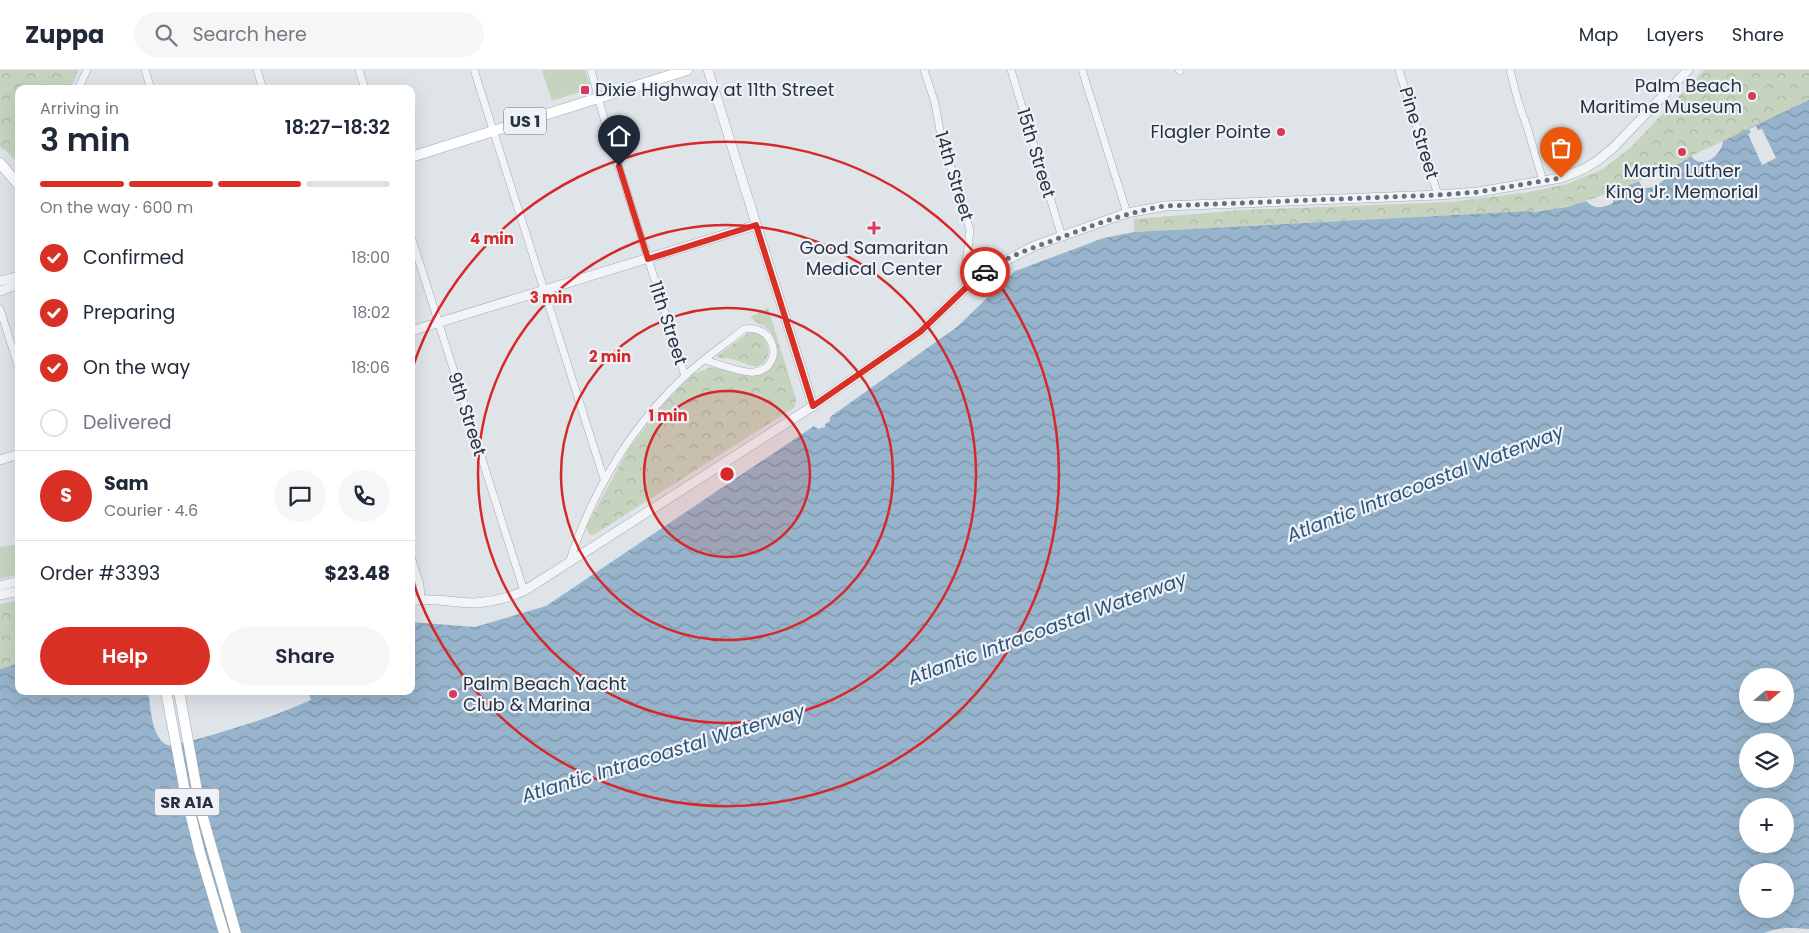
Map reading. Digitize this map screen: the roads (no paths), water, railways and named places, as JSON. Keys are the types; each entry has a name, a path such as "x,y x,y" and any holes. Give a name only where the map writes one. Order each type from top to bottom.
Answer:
{"main road":[{"name":"US 1","path":"415,155 687,70"},
{"path":"0,163 15,180"},
{"name":"SR A1A","path":"167,695 196,837 224,933"},
{"name":"SR A1A","path":"180,695 200,807 236,933"}],"street":[{"path":"80,85 87,70"},
{"path":"145,70 150,85"},
{"path":"257,70 262,85"},
{"path":"359,70 364,85"},
{"path":"474,70 604,479"},
{"name":"11th Street","path":"591,70 598,98 685,376"},
{"path":"708,70 813,406"},
{"name":"14th Street","path":"924,70 970,230 966,265 974,280"},
{"name":"15th Street","path":"1011,70 1062,237"},
{"path":"1082,70 1127,213"},
{"name":"Pine Street","path":"1399,70 1438,195"},
{"path":"1510,70 1543,181"},
{"path":"415,569 420,585 416,600 473,603 493,602 524,592 813,406 920,332 974,280 1013,256 1127,213 1165,206 1478,192 1543,181 1575,173 1601,158 1688,70"},
{"path":"415,330 756,225"},
{"name":"9th Street","path":"415,249 524,592"},
{"path":"0,281 15,277"},
{"path":"0,290 15,285"},
{"path":"0,309 15,356"},
{"path":"569,563 584,519 604,479 638,428 685,376 705,360 744,329 753,328 762,331 770,337 773,347 770,362 762,370 753,373 705,360"},
{"path":"0,460 15,455"},
{"path":"0,586 15,582"},
{"path":"0,595 15,592"}],"water":[{"name":"Atlantic Intracoastal Waterway","path":"1809,100 1809,929 1782,928 1764,933 0,933 0,669 15,664 15,695 148,695 151,715 159,738 171,746 277,714 311,700 309,695 415,695 415,622 475,627 546,606 814,426 818,429 825,427 825,424 830,421 830,417 957,327 1015,271 1104,238 1134,232 1534,212 1567,207 1586,201 1593,206 1602,207 1613,203 1614,191 1639,181 1644,187 1651,188 1665,179 1666,174 1663,169 1681,163 1691,156 1700,162 1706,162 1719,151 1723,141"}],"place":[{"name":"Dixie Highway at 11th Street","path":"585,90"},
{"name":"Palm Beach Maritime Museum","path":"1752,96"},
{"name":"Flagler Pointe","path":"1281,132"},
{"name":"Martin Luther King Jr. Memorial","path":"1682,152"},
{"name":"Good Samaritan Medical Center","path":"874,228"},
{"name":"Palm Beach Yacht Club & Marina","path":"453,694"}]}
